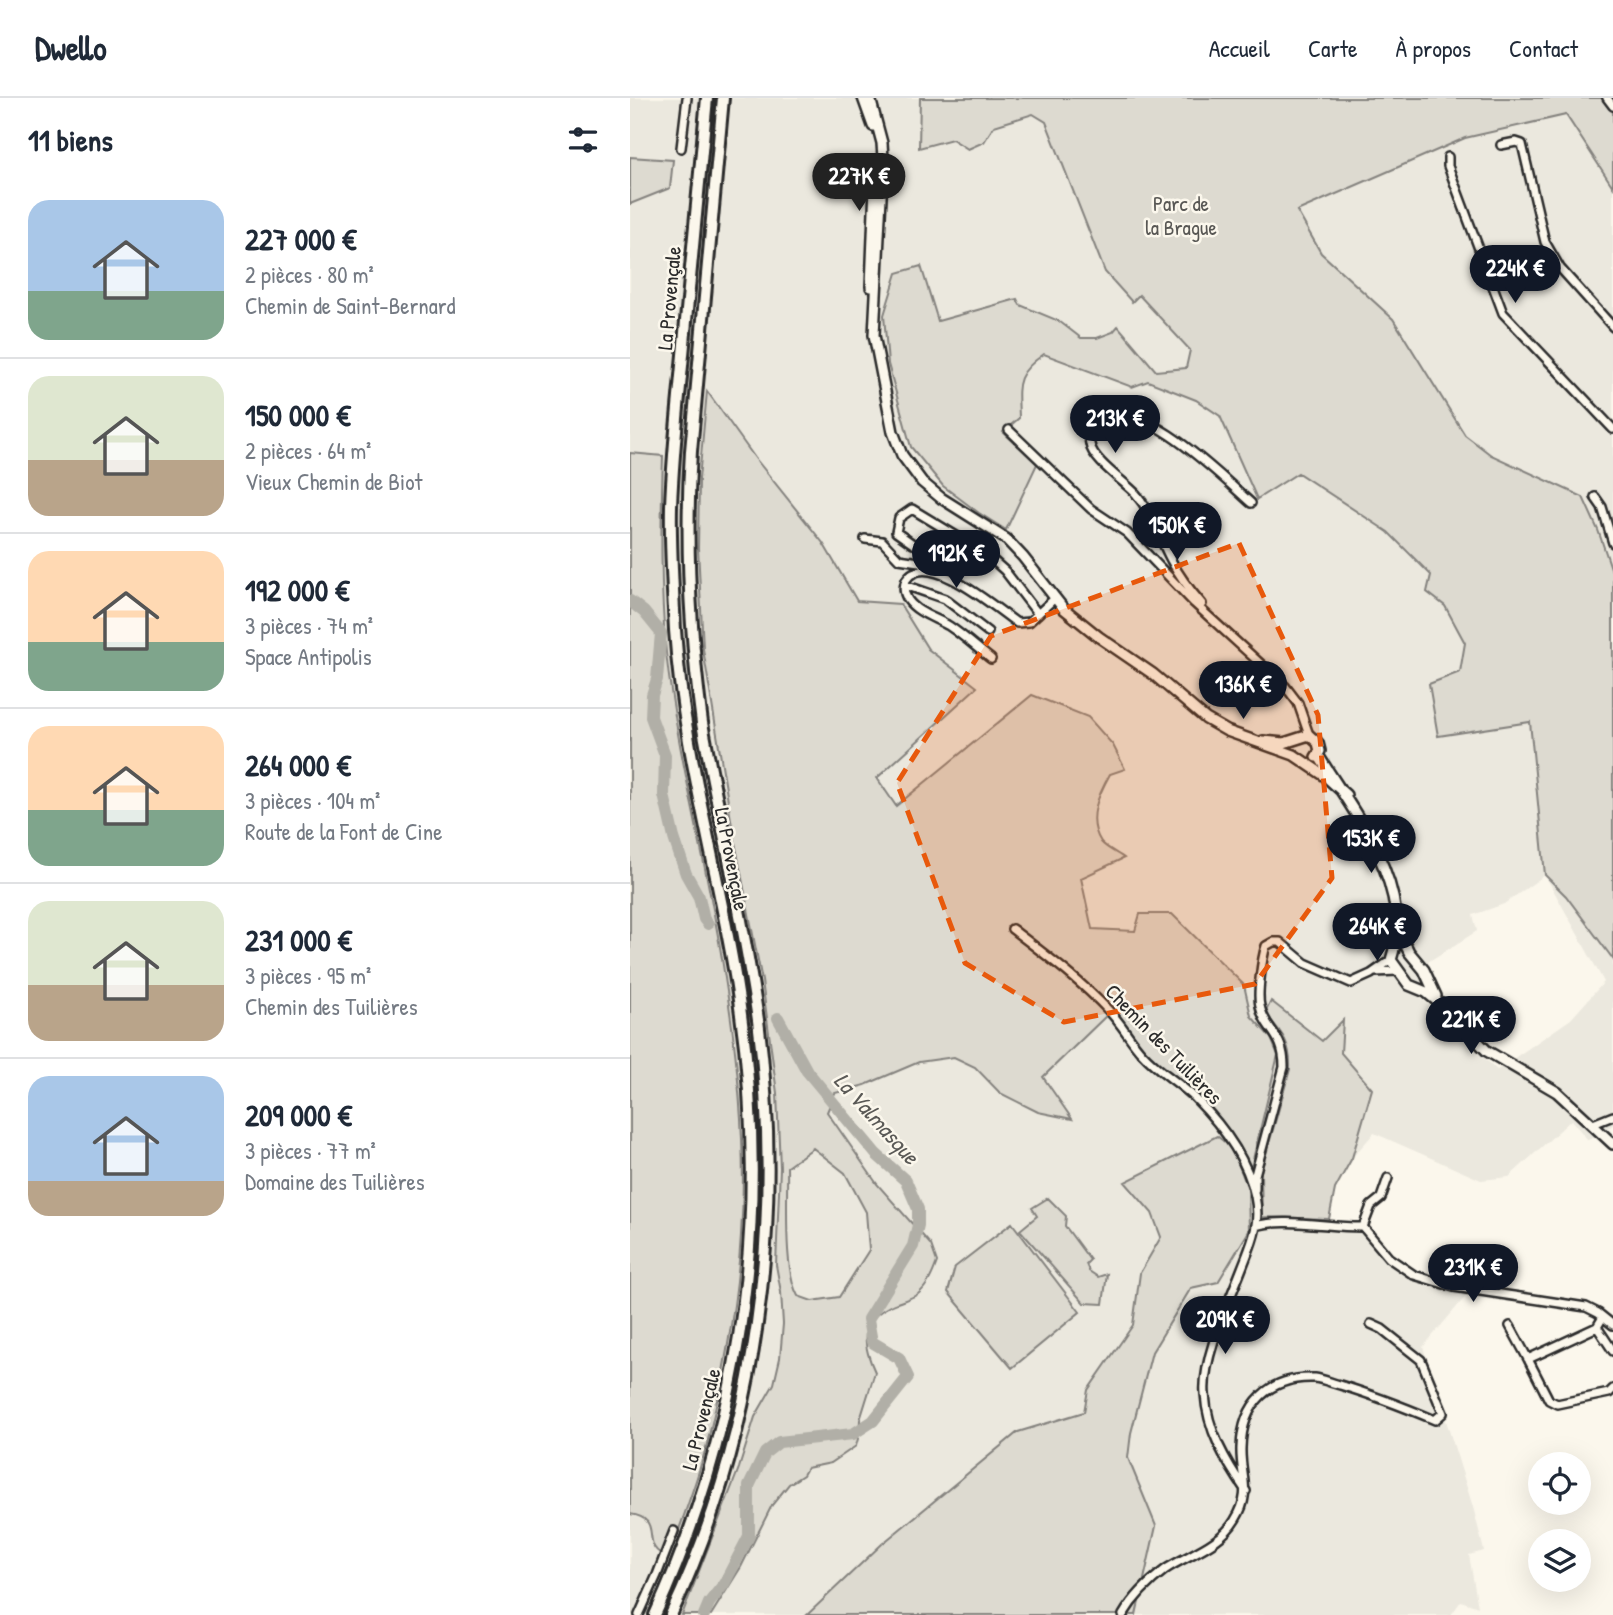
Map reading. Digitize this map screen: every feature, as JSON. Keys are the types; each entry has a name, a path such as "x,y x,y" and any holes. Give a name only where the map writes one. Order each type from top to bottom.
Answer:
{"highway":[{"name":"La Provençale","path":"655,1615 695,1516 724,1417 740,1333 753,1189 750,1088 743,1024 687,727 678,660 673,583 671,510 674,459 707,98"},
{"name":"La Provençale","path":"671,1615 689,1576 713,1509 741,1409 757,1331 768,1197 767,1108 757,1018 702,723 694,663 689,580 688,505 691,451 723,98"}],"main road":[{"path":"863,98 877,146 874,259"},
{"path":"870,98 882,143 883,158 871,309 888,418 908,466 941,498 1006,539 1054,598 1099,637 1153,674 1206,719 1227,731 1294,755 1346,795"},
{"path":"1257,741 1283,743 1301,737 1318,743 1318,755 1346,795 1384,868 1389,880 1397,927 1409,952 1424,970 1431,989 1443,1006"},
{"path":"1294,755 1292,748 1301,737"},
{"path":"1304,762 1312,761 1318,755"},
{"path":"1397,927 1393,956 1398,971 1409,985 1426,992 1443,1006 1488,1051 1557,1092 1613,1143"},
{"path":"1393,956 1402,949 1409,952"},
{"path":"1416,988 1423,985 1426,977"}],"street":[{"path":"681,148 687,98"},
{"path":"1607,98 1613,106"},
{"path":"1501,145 1516,142 1522,144 1545,242 1560,268 1613,327"},
{"path":"1448,157 1456,191 1503,313 1613,429"},
{"path":"1213,618 1180,575 1145,506 1093,453 1089,442 1091,431 1101,419 1116,414 1150,424 1188,447 1251,503"},
{"path":"1009,430 1091,509 1127,533 1194,603 1290,692 1300,709 1301,737"},
{"path":"1595,497 1613,543"},
{"path":"914,544 896,532 899,518 912,509 986,554 1005,571 1038,614"},
{"path":"1603,512 1613,511"},
{"path":"865,539 882,541 899,559 929,564 1017,623 1030,622 1054,598"},
{"path":"947,576 931,571 915,572 905,584 904,594 912,605 952,628 991,659"},
{"path":"905,584 945,599 988,632"},
{"name":"Chemin des Tuilières","path":"1012,929 1077,981 1110,1012 1156,1067 1195,1098 1234,1143 1245,1167 1255,1197 1255,1237 1217,1333 1208,1366 1205,1394 1213,1431 1229,1466 1246,1491"},
{"path":"1255,1197 1255,1175 1284,1067 1284,1052 1278,1037 1259,1006 1264,948 1269,943 1280,942 1304,963 1351,983 1374,972 1393,956"},
{"path":"1374,972 1398,971"},
{"path":"1593,1124 1613,1116"},
{"path":"1363,1227 1371,1206 1381,1198 1388,1178"},
{"path":"1256,1226 1283,1223 1363,1227 1387,1255 1414,1275 1454,1287 1578,1306 1592,1310 1613,1325"},
{"path":"1528,1359 1597,1326 1603,1317"},
{"path":"1123,1615 1141,1592 1166,1569 1213,1542 1237,1519 1246,1491 1240,1451 1243,1424 1256,1398 1284,1381 1316,1378 1376,1396 1435,1420 1443,1413 1421,1360 1382,1329 1371,1324"},
{"path":"1510,1326 1549,1400 1557,1404 1613,1389"},
{"path":"1597,1326 1613,1350"},
{"path":"639,1615 674,1531"}],"highlighted area":[{"path":"1239,543 1318,715 1332,878 1255,984 1064,1022 965,963 897,783 991,636"}],"shaded area":[{"path":"630,98 1575,98 1613,129 1613,1125 1588,1140 1571,1120 1509,1177 1481,1180 1374,1133 1352,1158 1335,1189 1329,1218 1346,1228 1363,1227 1383,1251 1414,1275 1472,1289 1423,1347 1484,1551 1469,1555 1478,1607 1461,1601 1451,1615 630,1615","holes":["1545,875 1604,982 1571,1019 1497,1070 1419,996 1435,981 1426,963 1477,931 1473,915 1504,904"]}],"green space":[{"name":"Parc de la Brague","path":"920,98 1602,98 1613,109 1613,187 1566,115 1465,138 1297,211 1321,253 1393,319 1465,435 1491,455 1583,497 1598,530 1613,574 1613,959 1566,896 1545,875 1530,722 1438,736 1429,684 1460,672 1465,643 1445,606 1427,592 1431,575 1388,532 1298,473 1257,499 1220,416 1196,400 1148,381 1132,387 1044,354 1027,368 1023,375 1019,388 1019,418 1003,432 1037,464 1006,530 943,486 911,447 888,364 884,315 897,273 921,266 938,321 1017,299 1020,305 1059,321 1081,338 1097,338 1113,332 1118,326 1156,371 1186,368 1190,350 1139,295 1132,302 1105,272 1046,122 1033,114 994,126 984,142 968,149 952,139 919,148"},
{"path":"630,157 673,160 670,188 630,204"},
{"path":"707,391 755,458 823,543 857,601 900,604 928,649 977,687 877,778 896,806 1032,695 1088,717 1113,745 1125,769 1110,774 1098,798 1094,816 1101,842 1124,858 1081,878 1092,929 1135,931 1140,914 1172,914 1244,985 1251,1016 1271,1038 1278,1055 1250,1172 1240,1147 1226,1128 1107,1015 1043,1077 1072,1119 1038,1112 1000,1093 975,1067 954,1057 919,1062 865,1085 835,1093 827,1112 877,1184 931,1245 937,1262 922,1291 878,1313 868,1328 866,1344 875,1372 860,1420 856,1446 831,1463 807,1468 803,1475 789,1484 772,1505 741,1567 711,1615 682,1615 739,1468 755,1417 774,1384 783,1324 776,1265 780,1168 777,1093 762,981 733,832 703,649 698,548 699,479","holes":["813,1148 845,1173 866,1212 869,1250 839,1297 812,1301 798,1296 790,1269 787,1167"]},
{"path":"630,453 663,456 662,554 666,652 678,734 725,978 734,1041 742,1139 741,1235 729,1338 704,1455 669,1557 659,1553 654,1547 647,1522 630,1514"},
{"path":"1271,1001 1322,1041 1343,1020 1341,1053 1372,1089 1352,1158 1335,1189 1329,1219 1262,1217 1261,1172 1290,1069 1289,1052 1284,1038 1265,1013"},
{"path":"1217,1136 1232,1148 1248,1189 1249,1231 1218,1282 1191,1288 1152,1352 1131,1433 1128,1458 1156,1526 1136,1615 807,1615 882,1544 1018,1432 1084,1412 1088,1390 1133,1325 1140,1273 1161,1237 1152,1213 1125,1182"},
{"path":"1048,1198 1066,1216 1065,1226 1090,1260 1086,1264 1089,1271 1098,1277 1107,1274 1103,1304 1084,1303 1020,1230 1037,1216 1032,1208"},
{"path":"1012,1223 1080,1312 1012,1368 948,1292 955,1267"}],"waterway":[{"name":"La Valmasque","path":"630,601 644,612 661,633 651,717 665,755 664,795 674,838 708,924"},
{"name":"La Valmasque","path":"704,1615 749,1536 749,1486 765,1453 779,1442 853,1434 873,1421 908,1377 899,1358 872,1342 868,1319 913,1246 918,1225 918,1209 906,1181 876,1154 807,1071 778,1018"}]}
